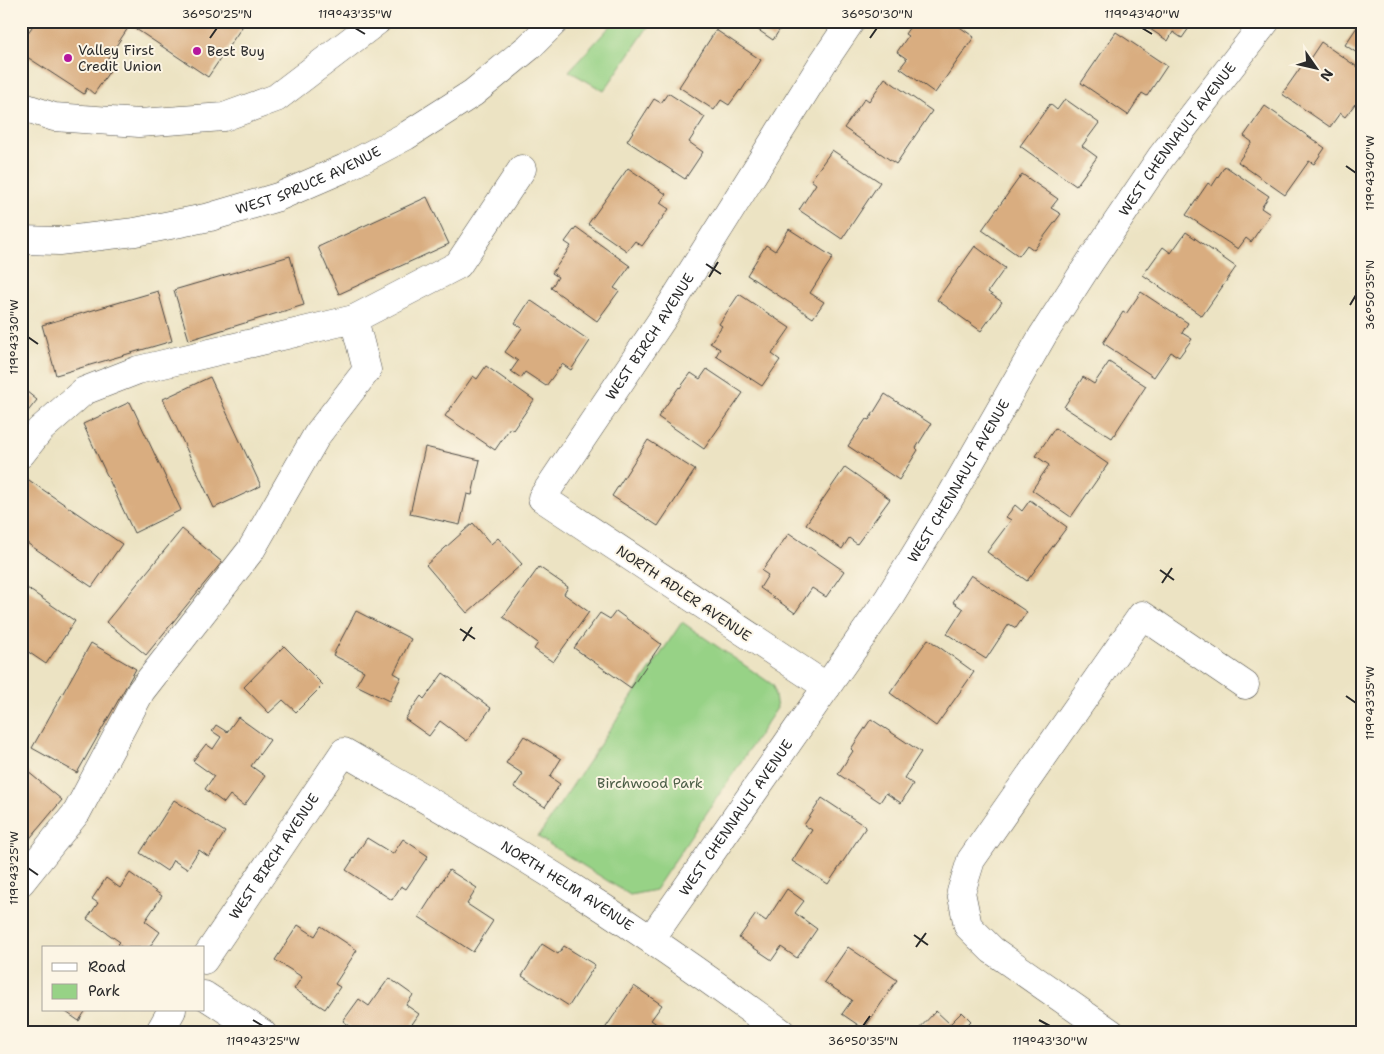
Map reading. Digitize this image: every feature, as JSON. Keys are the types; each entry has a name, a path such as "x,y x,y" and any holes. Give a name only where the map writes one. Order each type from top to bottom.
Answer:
{"street":[{"path":"21,106 54,117 139,123 224,117 276,98 377,21"},
{"name":"WEST SPRUCE AVENUE","path":"21,240 59,241 134,232 210,217 278,197 345,168 406,136 473,93 529,47 555,21"},
{"name":"WEST BIRCH AVENUE","path":"542,498 661,321 851,21"},
{"name":"WEST CHENNAULT AVENUE","path":"651,939 888,598 948,501 1043,335 1160,157 1266,21"},
{"path":"21,454 40,430 84,390 138,370 354,319 458,265 522,169"},
{"path":"21,882 77,812 141,691 250,550 316,435 367,370 354,319"},
{"name":"NORTH ADLER AVENUE","path":"542,498 827,687"},
{"path":"1112,1033 992,950 968,926 961,892 971,860 1142,616 1245,685"},
{"name":"WEST BIRCH AVENUE","path":"205,959 344,752"},
{"name":"NORTH HELM AVENUE","path":"344,752 502,844 584,895 651,939 782,1033"},
{"path":"205,996 262,1033"},
{"path":"159,1033 171,1012"}],"green space":[{"path":"615,21 652,21 604,91 569,71"},
{"name":"Birchwood Park","path":"682,622 773,685 777,708 655,890 630,895 538,837"}],"building":[{"path":"36,21 246,21 208,77 130,25 106,61 113,66 94,94 87,88 84,94 21,53 21,43"},
{"path":"745,21 785,21 773,40"},
{"path":"914,21 951,21 974,37 935,93 900,68 907,59 897,52 908,36 905,34"},
{"path":"1138,21 1194,21 1182,38 1173,32 1168,41"},
{"path":"1361,21 1363,21 1363,57 1345,45"},
{"path":"716,30 761,60 741,91 729,105 721,100 714,110 679,87"},
{"path":"1116,32 1167,66 1147,96 1142,93 1128,115 1081,83"},
{"path":"1321,42 1363,71 1363,80 1360,84 1363,86 1363,105 1361,108 1355,104 1345,117 1340,113 1330,127 1282,94 1303,64 1305,66"},
{"path":"885,78 932,111 896,164 844,128 865,98 869,101"},
{"path":"668,93 705,117 689,142 703,152 685,179 627,141 654,99 661,103"},
{"path":"1065,99 1099,123 1082,146 1097,157 1076,186 1020,146 1050,104 1057,110"},
{"path":"1265,106 1325,148 1314,164 1309,161 1285,195 1238,162 1252,142 1244,136"},
{"path":"832,150 880,182 842,239 799,210 816,184 811,180"},
{"path":"1225,166 1269,196 1261,208 1270,214 1251,242 1246,238 1238,249 1186,215 1208,183 1212,186"},
{"path":"628,168 666,194 660,203 669,209 642,246 635,241 627,251 588,224"},
{"path":"1022,174 1058,199 1051,208 1061,214 1034,250 1027,245 1019,256 982,230"},
{"path":"427,197 449,244 339,294 318,247"},
{"path":"576,227 630,266 614,288 619,291 597,321 551,288 558,277 552,273 571,246 565,242"},
{"path":"789,229 833,257 810,293 824,302 813,318 747,275 766,245 775,251"},
{"path":"1186,232 1236,267 1202,316 1143,275 1163,247 1171,253"},
{"path":"975,246 1005,268 988,292 1002,302 981,331 937,300"},
{"path":"290,256 304,305 189,340 174,290"},
{"path":"158,291 172,341 56,375 42,325"},
{"path":"1141,292 1188,323 1182,333 1192,339 1179,357 1171,352 1154,377 1103,343 1123,312 1126,314"},
{"path":"739,294 790,328 772,354 780,360 762,386 716,356 720,349 710,343 722,326 719,324"},
{"path":"530,300 590,341 571,370 562,364 546,386 525,372 521,378 511,371 518,361 505,352 522,328 515,323"},
{"path":"1109,362 1146,386 1112,438 1064,407 1083,377 1094,384"},
{"path":"486,366 534,400 513,430 510,428 495,450 445,416 473,376 477,379"},
{"path":"707,369 743,393 704,449 658,417 691,373 700,379"},
{"path":"210,377 261,486 214,508 163,399"},
{"path":"21,387 37,400 21,420"},
{"path":"885,394 931,424 916,448 918,450 899,480 848,446 866,419 869,420"},
{"path":"130,402 181,510 134,533 83,424"},
{"path":"1055,428 1108,464 1071,517 1032,490 1049,465 1036,456"},
{"path":"648,440 695,470 658,526 612,496"},
{"path":"425,447 480,460 472,495 467,494 460,525 410,514"},
{"path":"845,467 890,499 857,544 849,538 842,549 806,524"},
{"path":"23,476 122,544 92,587 21,539 21,479"},
{"path":"1030,500 1067,527 1027,581 987,552 1011,520 1006,517 1015,505 1022,511"},
{"path":"473,523 491,544 498,538 522,564 467,613 426,565"},
{"path":"182,529 222,562 146,655 106,622"},
{"path":"789,533 844,571 826,597 812,588 795,613 760,588 768,575 762,571"},
{"path":"539,567 568,587 564,594 589,612 553,662 534,649 538,643 503,617"},
{"path":"971,575 1027,612 1016,628 1009,624 986,659 947,634 963,609 953,602"},
{"path":"21,584 75,621 46,664 21,647"},
{"path":"356,611 411,639 394,673 401,677 389,701 356,685 364,671 333,655"},
{"path":"616,611 661,644 631,688 574,648 600,613 610,619"},
{"path":"928,639 974,672 936,726 890,693"},
{"path":"91,643 136,669 77,773 32,748"},
{"path":"284,646 323,685 296,712 283,700 269,713 244,687"},
{"path":"443,673 491,708 467,741 440,721 429,736 405,719 421,696 424,699"},
{"path":"238,717 270,740 251,766 265,776 244,806 230,795 224,803 205,789 214,776 193,761 206,744 213,749 221,737 212,731 216,725 227,732"},
{"path":"871,719 921,752 904,778 913,784 901,803 886,793 880,802 838,774 853,751 851,749"},
{"path":"524,736 561,759 550,777 560,784 545,807 514,787 523,774 506,763"},
{"path":"21,766 62,800 21,849"},
{"path":"822,798 866,827 828,884 792,861 812,830 804,825"},
{"path":"174,800 225,832 209,857 199,850 187,869 173,860 167,871 140,853"},
{"path":"367,838 393,854 403,839 428,856 406,889 401,886 392,900 346,870"},
{"path":"449,870 477,888 467,904 493,921 473,952 419,917"},
{"path":"130,873 162,896 145,921 160,932 150,946 120,946 118,944 120,942 87,919 98,903 92,899 106,878 120,888"},
{"path":"787,889 804,901 795,913 817,929 797,958 781,947 772,960 739,938 756,914 766,921"},
{"path":"298,925 315,936 321,926 357,950 335,984 340,987 325,1009 294,989 302,977 275,960"},
{"path":"542,944 558,954 564,946 595,965 569,1006 522,976"},
{"path":"848,947 897,980 864,1029 842,1014 852,1000 824,982"},
{"path":"389,978 413,995 406,1005 419,1014 406,1033 385,1033 382,1031 380,1033 359,1033 343,1021 359,999 369,1006"},
{"path":"634,986 662,1005 651,1020 669,1033 602,1033"},
{"path":"936,1011 950,1024 962,1012 971,1021 963,1029 967,1033 915,1033"},
{"path":"66,1012 85,1012 79,1021"}],"place":[{"name":"Best Buy","path":"197,51"},
{"name":"Valley First Credit Union","path":"68,58"}]}
